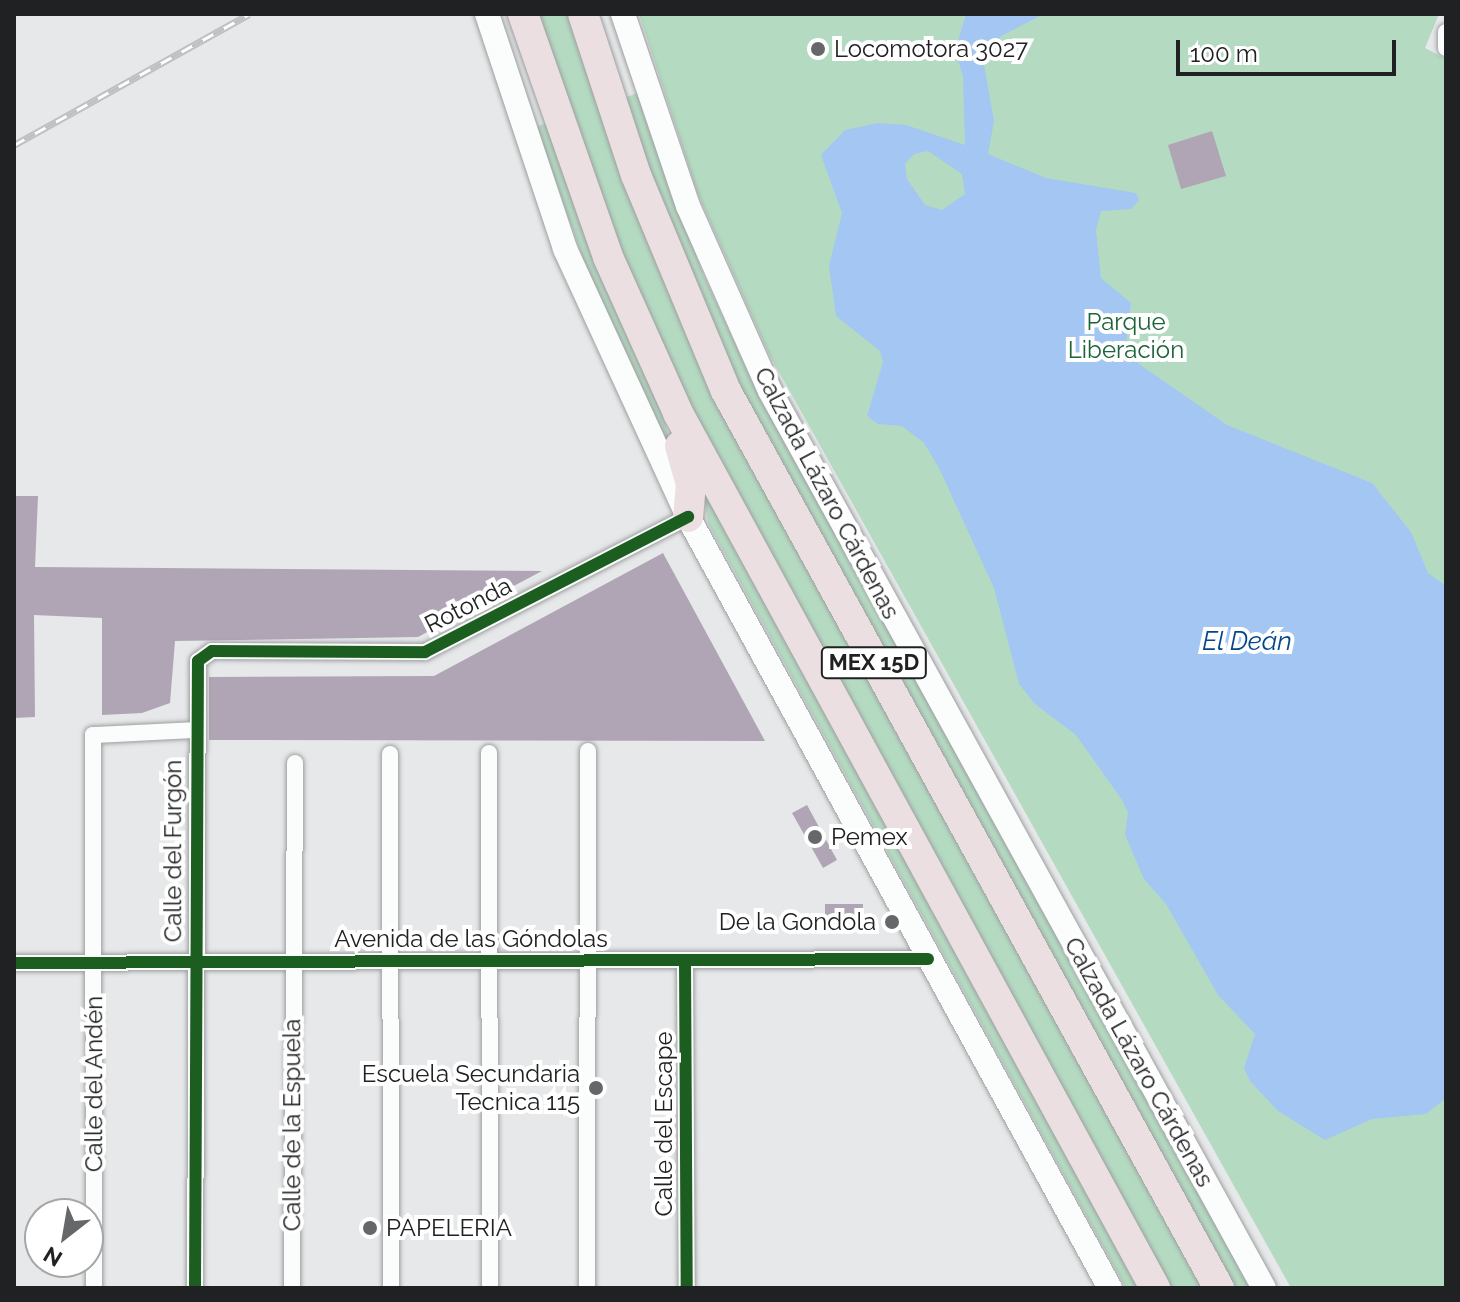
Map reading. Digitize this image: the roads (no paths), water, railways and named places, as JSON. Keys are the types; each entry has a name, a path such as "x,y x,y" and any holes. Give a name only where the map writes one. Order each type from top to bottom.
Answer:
{"highway":[{"name":"MEX 15D","path":"523,14 608,257 654,360 759,566 1155,1288"},
{"name":"Calzada Lázaro Cárdenas","path":"583,14 636,175 726,391 1219,1288"},
{"path":"654,360 691,484 688,517"}],"main road":[{"path":"487,14 565,249 688,517 1110,1288"},
{"name":"Calzada Lázaro Cárdenas","path":"623,14 688,206 770,391 1264,1288"}],"street":[{"name":"Rotonda","path":"201,656 212,651 425,652 688,517"},
{"name":"Calle del Furgón","path":"195,1288 195,730 196,666 201,656"},
{"name":"Calle del Andén","path":"94,1288 93,735 195,730"},
{"path":"587,1288 588,751"},
{"path":"489,753 490,1288"},
{"path":"390,754 391,1288"},
{"name":"Calle de la Espuela","path":"292,1288 291,961 295,763"},
{"name":"Avenida de las Góndolas","path":"14,963 928,959"},
{"name":"Calle del Escape","path":"685,960 687,1288"}],"water":[{"name":"El Deán","path":"966,14 1044,14 1001,36 983,59 994,121 988,154 1046,178 1136,193 1139,200 1131,209 1101,211 1096,230 1101,278 1131,303 1126,344 1139,364 1227,425 1372,483 1411,532 1428,573 1446,586 1446,1098 1426,1114 1372,1119 1325,1140 1278,1111 1250,1081 1244,1068 1255,1034 1218,995 1166,904 1144,879 1125,835 1128,813 1122,800 1076,735 1035,704 1019,684 994,588 939,468 924,443 902,426 878,424 867,416 883,362 880,351 836,316 829,266 842,213 821,155 845,130 878,123 906,125 965,145 963,76 955,51","holes":["928,151 962,174 965,194 942,210 925,205 907,179 905,164 914,154"]}],"railway":[{"path":"14,145 249,14"}],"place":[{"name":"Locomotora 3027","path":"818,49"},
{"name":"Pemex","path":"815,837"},
{"name":"De la Gondola","path":"892,922"},
{"name":"Escuela Secundaria Tecnica 115","path":"596,1088"},
{"name":"PAPELERIA","path":"370,1228"}],"park label":[{"name":"Parque Liberación","path":"1126,336"}]}
